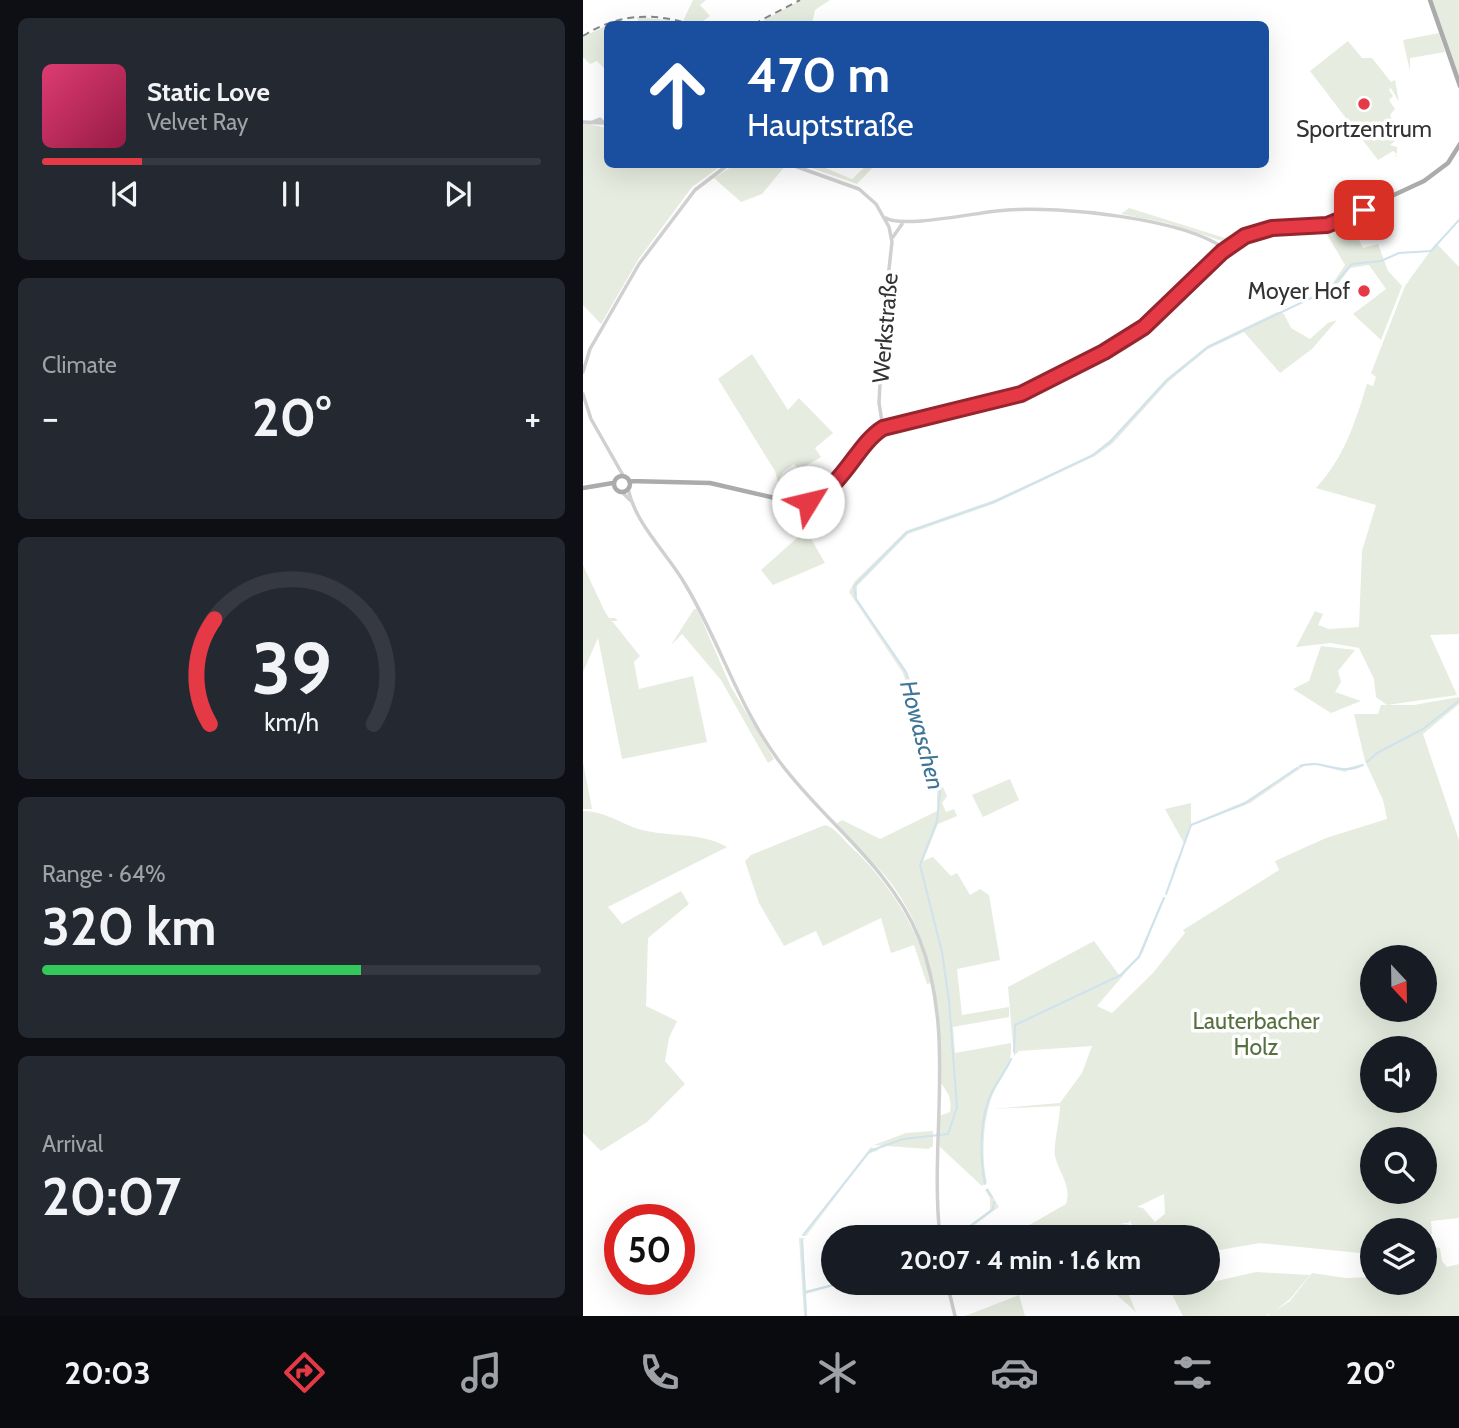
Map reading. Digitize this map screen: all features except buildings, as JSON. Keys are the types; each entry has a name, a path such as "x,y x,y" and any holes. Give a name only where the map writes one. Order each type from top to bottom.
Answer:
{"main road":[{"path":"1430,0 1459,86"},
{"path":"583,488 641,482 701,482 803,503 817,497 839,478 872,437 883,428 1021,394 1099,354 1151,322 1224,251 1245,236 1265,229 1323,226 1360,211 1431,177 1448,163 1459,144"},
{"path":"598,487 615,489 623,484"}],"street":[{"path":"583,122 601,121 604,124"},
{"path":"583,372 590,348 639,264 695,190 724,168"},
{"path":"801,168 852,185 872,200 886,218 903,223"},
{"path":"889,227 1007,210 1087,211 1168,227 1215,244 1224,251"},
{"name":"Werkstraße","path":"883,428 879,408 881,357 892,242 886,218"},
{"path":"892,242 895,232 903,223"},
{"path":"583,394 591,419 616,464 631,501 688,589 738,696 764,740 808,797 883,877 914,927 931,974 937,1008 940,1225"},
{"path":"950,1295 955,1316"}],"green space":[{"path":"693,0 706,0 700,5 710,16 703,21 683,21"},
{"path":"801,0 830,0 815,10 813,21 762,21"},
{"path":"1431,0 1459,0 1459,81"},
{"path":"637,17 677,21 638,21"},
{"path":"604,26 604,68 597,61 590,64 583,57 583,37"},
{"path":"1439,33 1445,52 1410,58 1410,71 1403,40"},
{"name":"Sportzentrum","path":"1348,41 1362,58 1372,58 1391,82 1395,80 1399,102 1391,88 1389,90 1393,96 1389,100 1395,109 1390,115 1398,133 1394,137 1396,140 1390,145 1397,147 1397,154 1393,151 1378,160 1310,71"},
{"path":"583,123 604,127 604,168 718,168 692,187 638,260 601,324 583,305"},
{"path":"729,168 784,168 762,194 741,202 714,178"},
{"path":"812,168 825,168 852,179 864,168 872,168 857,184"},
{"path":"1129,208 1225,238 1231,235 1234,238 1222,241 1167,223 1121,214"},
{"path":"1349,219 1363,248 1378,244 1388,271 1402,286 1381,340 1353,314 1386,289 1369,265 1350,268 1336,287 1331,286 1345,265 1325,231"},
{"path":"1436,243 1459,267 1460,634 1430,635 1457,695 1387,705 1376,697 1374,679 1359,648 1331,643 1296,647 1315,611 1323,614 1318,625 1329,629 1359,627 1362,551 1376,505 1316,488 1341,452 1367,384 1373,386 1376,377 1371,373 1405,286"},
{"path":"1277,312 1284,314 1291,328 1310,339 1328,323 1337,320 1312,349 1280,373 1244,332 1208,349 1168,382 1113,443 1095,456 993,504 908,534 857,586 857,599 907,672 932,749 929,749 903,673 849,592 855,581 906,531 994,500 1090,456 1111,439 1166,379 1207,346"},
{"path":"752,354 788,410 799,398 833,433 815,448 821,457 799,470 794,464 783,472 778,482 775,471 718,379"},
{"path":"806,530 825,563 773,585 761,570"},
{"path":"583,565 605,612 609,618 618,621 612,621 640,656 634,662 639,689 693,676 707,742 622,759 598,638 583,672"},
{"path":"694,609 697,609 731,687 774,759 768,763 721,680 682,634 671,645"},
{"path":"1321,646 1355,650 1338,671 1341,682 1335,692 1361,701 1331,713 1293,689 1309,681"},
{"name":"Lauterbacher Holz","path":"1459,697 1459,704 1423,734 1459,840 1459,1218 1437,1220 1437,1218 1360,1218 1360,1253 1260,1243 1220,1250 1220,1225 1132,1225 1130,1220 1129,1223 1120,1223 1130,1225 1029,1225 1066,1204 1066,1185 1055,1156 1060,1106 991,1109 1060,1103 1082,1073 1092,1046 1019,1051 1014,1056 1008,987 1094,941 1119,975 1138,956 1164,895 1143,952 1097,1006 1112,1013 1152,974 1185,933 1183,930 1279,870 1275,861 1326,838 1387,819 1383,800 1365,761 1354,714 1378,714 1381,705 1414,705","holes":["1164,1194 1165,1214 1155,1222 1143,1208 1137,1207"]},
{"path":"924,746 947,796 942,803 946,812 954,809 957,816 938,824 923,861 933,857 951,876 957,873 970,895 980,889 989,895 1000,960 957,969 962,1015 1009,1007 1009,1017 953,1027 955,1053 1011,1043 1008,1066 991,1099 986,1118 984,1152 987,1182 982,1186 940,1147 939,1116 950,1112 950,1103 941,1083 933,979 917,930 891,883 837,823 842,820 880,839 937,811 937,785 923,762 926,760"},
{"path":"583,763 584,767 592,809 583,809"},
{"path":"1364,763 1345,772 1318,765 1304,766 1250,803 1192,825 1185,845 1165,809 1191,803 1191,824 1246,801 1302,764 1321,764 1341,770"},
{"path":"1010,779 1019,800 983,817 972,795"},
{"path":"583,811 603,815 646,831 705,839 727,847 608,907 622,924 681,891 689,904 648,938 646,1006 677,1021 669,1038 665,1061 685,1084 647,1122 601,1151 583,1133"},
{"path":"825,825 835,830 864,859 890,891 911,925 931,983 927,984 914,945 891,953 881,918 823,946 816,931 784,946 759,903 745,861 751,855"},
{"path":"1184,846 1166,897 1175,864"},
{"path":"933,1131 933,1146 928,1149 874,1145 906,1133"},
{"path":"871,1147 879,1150 868,1154 806,1236 802,1236"},
{"path":"988,1188 999,1207 974,1225 969,1225 990,1210 990,1198 985,1190"},
{"path":"799,1238 805,1238 806,1291 821,1288 806,1294 807,1316 804,1316"},
{"path":"1437,1248 1440,1248 1442,1261 1447,1267 1459,1264 1459,1316 1268,1316 1271,1313 1266,1316 1183,1316 1172,1295 1220,1295 1220,1280 1256,1272 1310,1275 1290,1299 1275,1311 1290,1301 1312,1273 1360,1277 1360,1295 1437,1295"},
{"path":"1019,1295 1025,1316 965,1316"},
{"path":"1117,1295 1129,1295 1136,1312"}],"waterway":[{"name":"Howaschen","path":"803,1235 870,1151 903,1139 948,1134 957,1107 949,1001 942,952 920,865 937,821 940,791 926,754 929,742 906,672 856,599 854,586 907,532 994,502 1093,455 1110,442 1167,380 1208,347 1330,289 1352,264 1381,261 1399,253 1431,251 1460,219"},
{"path":"1367,762 1377,753 1423,729 1460,700"},
{"path":"1300,766 1316,764 1345,769 1363,765"},
{"path":"1166,894 1191,825 1244,804 1297,768"},
{"path":"1014,1052 1015,1025 1121,975 1139,957 1164,898"},
{"path":"985,1184 982,1162 985,1113 992,1092 1011,1059"},
{"path":"987,1190 992,1197"},
{"path":"972,1225 993,1209 994,1202"},
{"name":"Howaschen","path":"802,1240 806,1316"},
{"path":"805,1292 821,1288"}],"railway":[{"path":"760,21 800,0"},
{"path":"616,21 635,17 680,21"},
{"path":"583,36 604,25"}],"place":[{"name":"Sportzentrum","path":"1364,104"},
{"name":"Moyer Hof","path":"1364,291"}],"route":[{"path":"808,502 839,478 857,459 872,437 883,428 1017,396 1120,344 1158,317 1210,263 1245,236 1272,228 1327,225 1364,210"}]}
